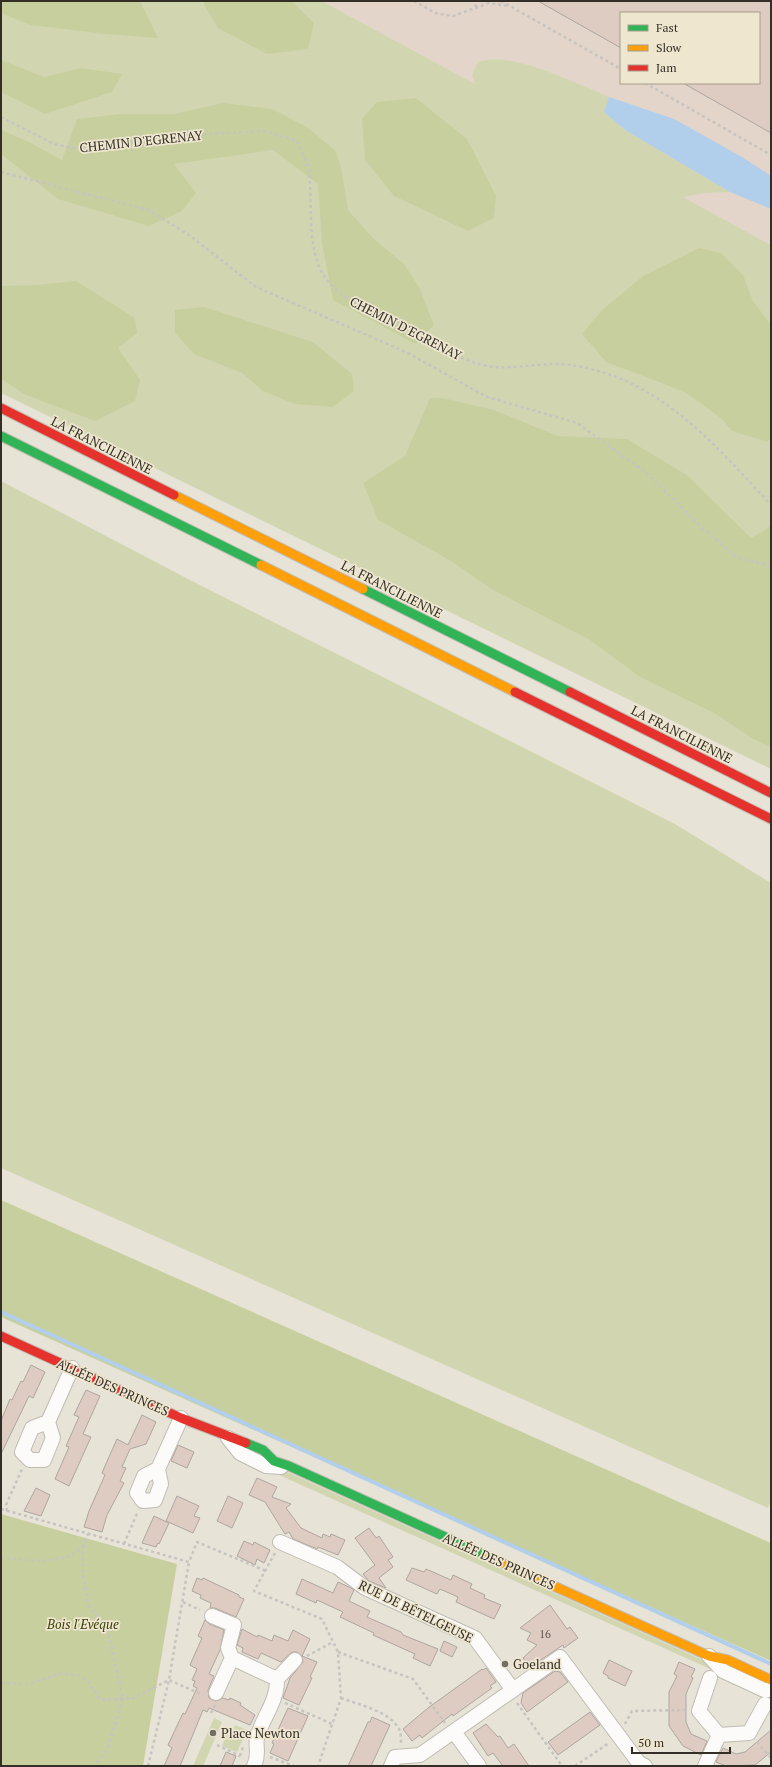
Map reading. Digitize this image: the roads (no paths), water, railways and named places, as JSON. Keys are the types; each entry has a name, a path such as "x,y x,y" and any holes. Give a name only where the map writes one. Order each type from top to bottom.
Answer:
{"main road":[{"name":"LA FRANCILIENNE","path":"1,408 771,793"},
{"path":"1,436 771,819"},
{"path":"716,765 739,765"},
{"name":"ALLÉE DES PRINCES","path":"1,1336 181,1418 226,1436"},
{"name":"ALLÉE DES PRINCES","path":"289,1466 709,1656 728,1660 771,1680"}],"street":[{"path":"48,1422 32,1428 22,1452 30,1460 44,1460 53,1438 48,1422 72,1368"},
{"path":"143,1501 155,1500 162,1484 158,1469 181,1418"},
{"name":"ALLÉE DES PRINCES","path":"226,1436 240,1453 266,1466 287,1468 289,1466"},
{"name":"RUE DE BÉTELGEUSE","path":"280,1542 337,1567 365,1588 475,1638 513,1690"},
{"path":"212,1616 234,1625 228,1648 232,1658 277,1678"},
{"path":"391,1766 395,1757 420,1755 560,1656 639,1764 645,1766"},
{"name":"ALLÉE DES PRINCES","path":"709,1656 723,1672 764,1690 771,1690"},
{"path":"216,1693 232,1658"},
{"path":"254,1766 258,1752 257,1739 277,1687 277,1678 295,1660"},
{"path":"710,1678 699,1711 719,1735"},
{"path":"719,1735 749,1733 765,1704"},
{"path":"453,1732 479,1766"},
{"path":"704,1766 719,1735"}],"water":[{"path":"609,97 674,119 742,157 771,176 771,209 730,192 625,130 604,112"}],"waterway":[{"path":"1,1312 771,1664"}],"place":[{"name":"Goeland","path":"505,1664"},
{"name":"Place Newton","path":"213,1733"}],"park label":[{"name":"Bois l'Evéque","path":"83,1624"}]}
